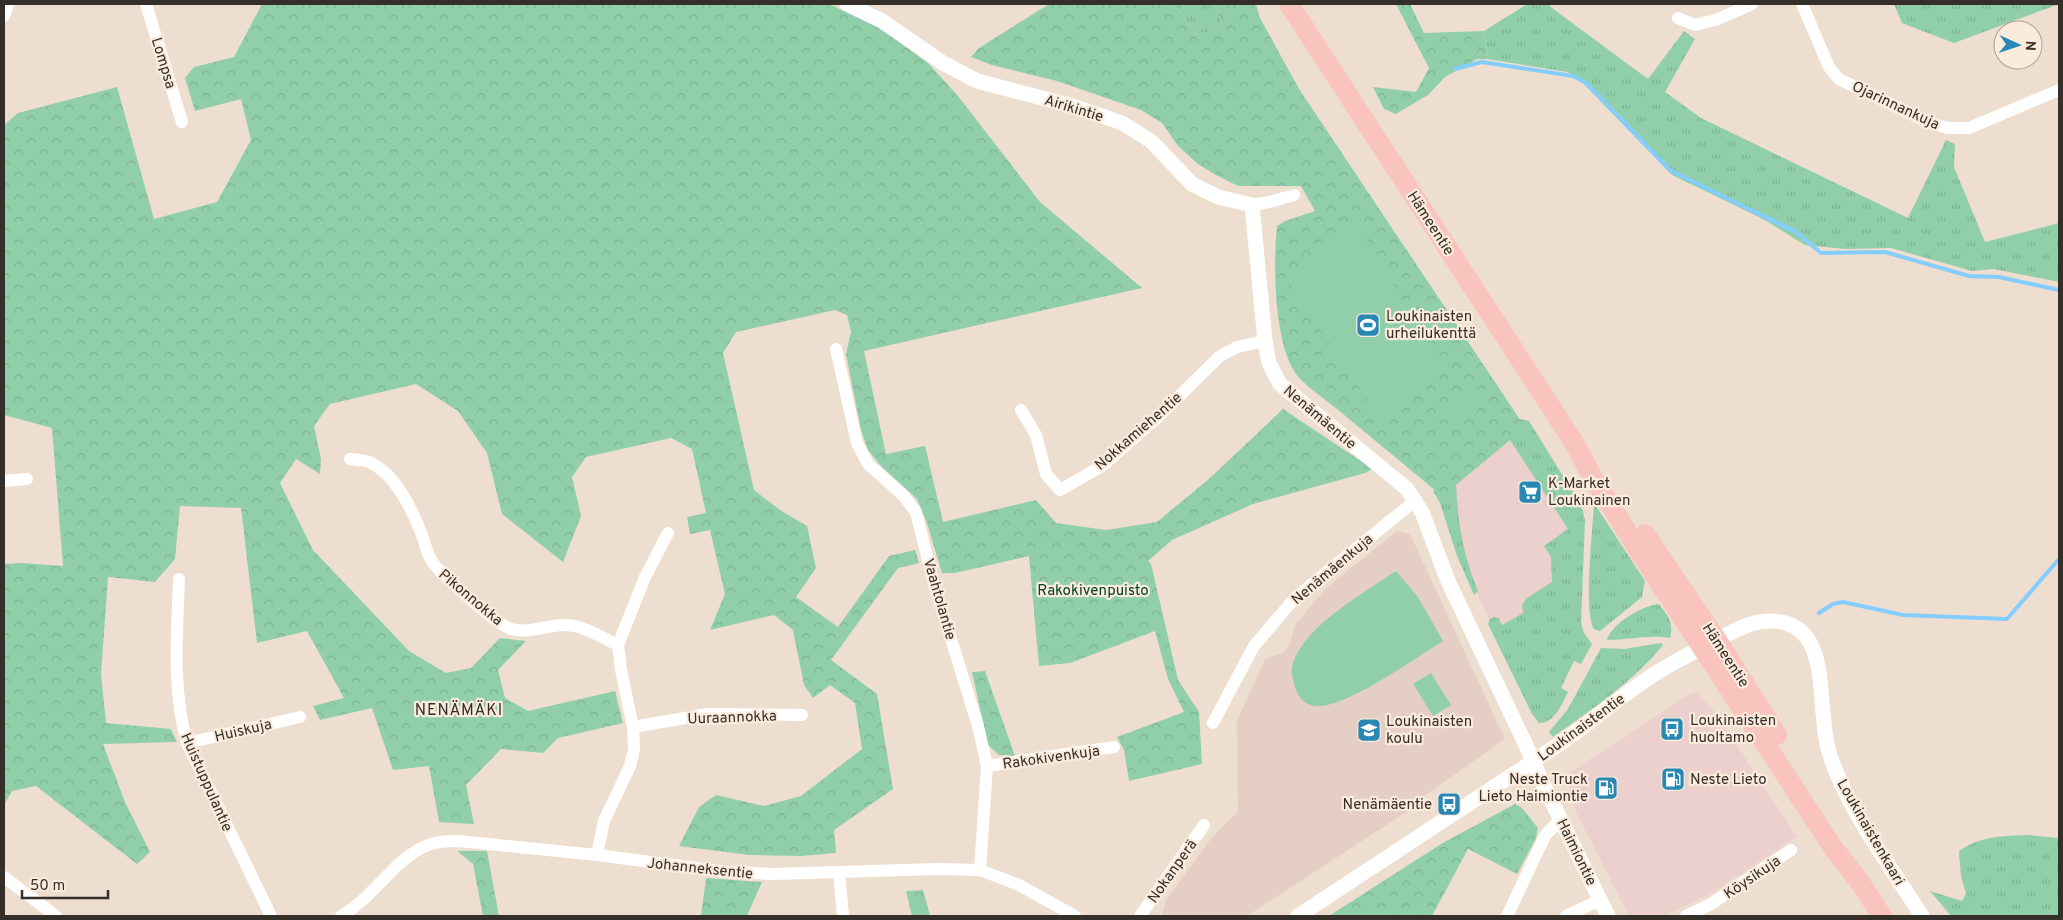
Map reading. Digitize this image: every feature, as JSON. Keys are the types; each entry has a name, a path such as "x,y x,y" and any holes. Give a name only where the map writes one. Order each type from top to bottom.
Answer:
{"highway":[{"name":"Hämeentie","path":"1288,4 1573,441 1605,476 1710,644 1826,816 1844,846 1859,881 1882,916"}],"street":[{"path":"4,16 8,4"},
{"name":"Lompsa","path":"146,4 182,122"},
{"name":"Airikintie","path":"847,4 882,21 943,63 977,81 1073,106 1122,123 1151,141 1192,184 1218,197 1252,205 1294,195"},
{"path":"1678,18 1695,25 1718,19 1752,4"},
{"name":"Ojarinnankuja","path":"1802,4 1829,67 1839,79 1930,123 1948,128 1969,128 2059,90"},
{"name":"Nenämäentie","path":"1252,205 1265,341 1269,363 1280,384 1407,489 1416,500 1448,581 1533,762"},
{"name":"Nokkamiehentie","path":"1021,410 1036,435 1046,474 1060,490 1102,466 1158,417 1220,356 1237,347 1265,341"},
{"name":"Vaahtolantie","path":"836,350 857,442 868,464 903,495 916,512 934,584 978,726 987,766 980,870"},
{"name":"Pikonnokka","path":"350,459 368,462 392,481 410,506 429,557 436,567 455,586 498,622 511,629 520,630 566,625 576,627 618,644"},
{"path":"4,481 27,479"},
{"name":"Nenämäenkuja","path":"1213,723 1254,646 1295,598 1416,500"},
{"path":"597,855 604,821 630,766 634,750 633,727 621,670 618,644 645,577 668,533"},
{"name":"Huistuppulantie","path":"179,579 176,672 179,715 187,743 271,916"},
{"name":"Loukinaistenkaari","path":"1710,644 1748,625 1771,621 1792,625 1802,631 1809,640 1818,664 1826,737 1839,778 1860,818 1922,916"},
{"name":"Loukinaistentie","path":"1298,916 1584,728 1637,686 1672,663 1710,644"},
{"name":"Uuraannokka","path":"633,727 708,714 802,715"},
{"name":"Huiskuja","path":"187,743 300,718"},
{"name":"Rakokivenkuja","path":"987,766 1114,747"},
{"name":"Haimiontie","path":"1533,762 1608,916"},
{"path":"1507,916 1546,834 1561,820"},
{"name":"Nokanperä","path":"1140,916 1204,825"},
{"name":"Johanneksentie","path":"348,915 397,867 420,849 430,844 466,841 597,855 727,872 774,874 938,869 980,870 1020,885 1076,916"},
{"name":"Köysikuja","path":"1686,916 1710,904 1791,850"},
{"path":"839,872 843,916"},
{"path":"4,877 56,916"},
{"path":"1566,916 1600,900"}],"shaded area":[{"path":"1525,427 1576,505 1572,550 1507,660 1457,549 1442,496"},
{"name":"Loukinaisten koulu","path":"1397,531 1410,534 1505,739 1427,794 1405,813 1247,916 1162,916 1166,900 1210,840 1238,811 1237,721 1265,659 1284,652 1289,646 1295,625 1325,589"},
{"path":"1693,692 1698,693 1715,712 1797,837 1709,895 1663,916 1629,916 1577,814 1569,787 1569,773"}],"green space":[{"name":"Rakokivenpuisto","path":"262,4 829,4 880,28 928,63 958,96 1040,202 1142,288 864,351 886,454 925,446 943,522 1036,500 1056,523 1106,530 1157,522 1210,478 1283,409 1373,469 1365,473 1253,504 1172,540 1148,561 1151,564 1178,680 1199,712 1202,764 1129,781 1124,750 1117,737 1184,712 1168,679 1155,631 1070,663 1039,666 1029,556 955,573 942,573 927,523 917,499 881,466 868,450 861,430 846,354 851,332 847,315 835,310 736,332 723,353 754,490 780,510 807,526 816,568 796,597 838,627 889,556 915,550 919,563 898,568 831,660 877,694 893,789 834,830 836,853 801,856 749,855 679,846 699,807 716,795 764,806 801,796 862,749 855,703 830,685 813,698 804,685 793,630 774,615 710,630 725,594 710,530 690,534 687,517 706,513 692,449 671,438 586,457 572,477 581,516 563,562 502,514 487,453 458,411 416,384 330,404 314,426 321,459 320,474 296,459 280,483 313,550 409,651 446,673 471,668 500,638 526,641 498,670 505,698 528,711 615,691 623,723 558,738 543,753 501,749 466,785 474,824 439,822 429,766 393,770 372,708 320,720 313,706 344,698 307,631 257,643 241,508 180,506 175,559 155,582 108,577 101,674 106,723 171,729 177,742 103,744 125,802 150,852 137,864 36,786 12,791 4,805 4,564 22,563 63,566 52,428 4,415 4,125 18,113 117,87 154,219 217,202 251,140 241,99 195,111 185,78 194,67 234,57"},
{"path":"1049,4 1174,4 1196,35 1223,28 1215,4 1256,4 1260,18 1299,89 1525,427 1442,496 1308,386 1294,371 1287,357 1279,321 1275,280 1277,226 1285,221 1315,211 1301,186 1238,186 1198,164 1178,146 1162,123 1141,110 1057,81 992,65 971,57 979,48"},
{"path":"1174,4 1215,4 1223,28 1196,35"},
{"path":"1396,4 1410,4 1424,33 1484,31 1488,59 1477,59 1445,77 1428,95 1396,114 1384,109 1373,87 1416,92 1429,68"},
{"path":"1527,4 1549,4 1648,79 1684,31 1695,39 1665,92 1701,118 1908,218 1946,140 1955,144 1954,167 1985,242 2059,223 2059,282 1994,269 1972,271 1891,248 1845,249 1805,245 1763,219 1672,175 1578,78 1567,72 1488,59 1484,31"},
{"path":"1894,4 2059,4 2016,20 1993,20 1993,29 1954,43 1902,23"},
{"name":"Loukinaisten urheilukenttä","path":"1358,225 1445,371 1384,425 1287,280"},
{"path":"1473,387 1483,403 1453,422 1443,406"},
{"path":"1521,419 1529,421 1578,500 1585,521 1581,623 1584,633 1592,644 1581,664 1574,661 1561,688 1568,692 1557,712 1549,720 1539,723 1532,714 1488,624 1490,619 1494,617 1499,618 1502,625 1523,613 1522,605 1527,598 1552,582 1551,557 1544,546 1568,529 1510,440 1456,485 1462,539 1478,591 1474,595 1457,556 1440,503 1433,491"},
{"path":"1594,503 1645,581 1642,597 1600,631 1594,629 1589,606"},
{"path":"1396,571 1418,597 1443,641 1384,679 1350,697 1322,706 1313,706 1306,703 1300,698 1293,679 1292,668 1297,653 1307,639 1335,613"},
{"path":"1659,604 1671,624 1670,638 1654,637 1607,640 1615,628 1629,616 1652,605"},
{"path":"1661,643 1663,645 1639,671 1553,737 1549,732 1568,709 1601,648 1624,649"},
{"path":"985,671 1015,756 999,755 988,745 972,672"},
{"path":"1431,673 1451,705 1433,716 1413,684"},
{"path":"1515,804 1522,808 1538,828 1536,838 1517,874 1468,849 1432,916 1329,916 1441,844"},
{"path":"2028,835 2059,838 2059,916 1951,916 1930,891 1962,901 1966,893 1961,876 1959,851 1984,840"},
{"path":"457,851 487,851 499,916 483,916 473,864"},
{"path":"706,878 762,882 747,916 701,916"},
{"path":"923,890 930,916 912,916 906,891"}],"waterway":[{"path":"1455,69 1482,62 1573,76 1586,83 1671,171 1796,232 1821,253 1885,252 1969,276 1999,277 2059,290"},
{"path":"1819,613 1833,604 1843,602 1903,615 2007,619 2059,559"}],"place":[{"name":"Loukinaisten urheilukenttä","path":"1368,325"},
{"name":"K-Market Loukinainen","path":"1530,492"},
{"name":"Loukinaisten huoltamo","path":"1672,729"},
{"name":"Loukinaisten koulu","path":"1369,730"},
{"name":"Neste Lieto","path":"1673,779"},
{"name":"Neste Truck Lieto Haimiontie","path":"1606,788"},
{"name":"Nenämäentie","path":"1449,804"}],"district":[{"name":"NENÄMÄKI","path":"459,709"}]}
